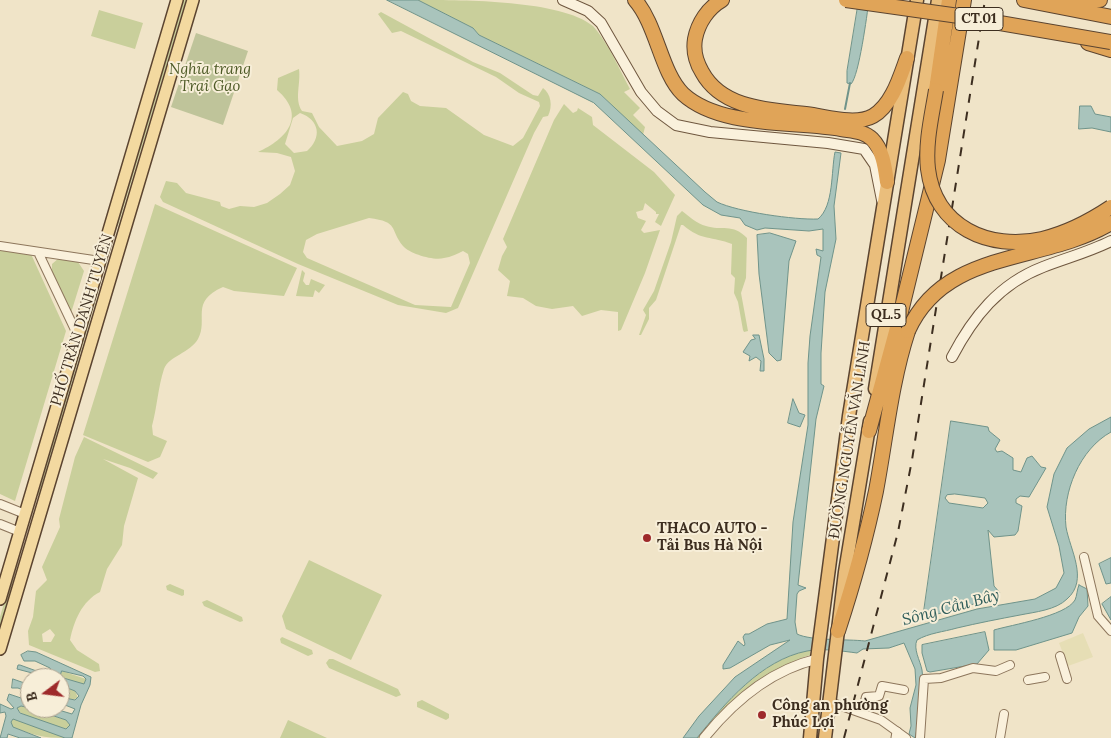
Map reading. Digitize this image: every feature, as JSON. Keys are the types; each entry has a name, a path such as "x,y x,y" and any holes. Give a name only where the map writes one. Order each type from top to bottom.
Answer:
{"highway":[{"path":"635,0 649,23 683,94 702,107 723,115 858,132 873,140 882,158 887,182"},
{"path":"722,0 715,4 704,16 694,46 695,56 704,76 715,89 731,99 766,110 854,120 866,119 879,112 894,89 907,58"},
{"name":"CT.01","path":"846,0 958,16 1111,42"},
{"name":"ĐƯỜNG NGUYỄN VĂN LINH","path":"810,738 817,659 849,416 917,0"},
{"name":"ĐƯỜNG NGUYỄN VĂN LINH","path":"826,738 845,572 938,0"},
{"path":"949,0 929,134 928,170 933,190 940,205 962,229 982,238 1009,242 1034,240 1073,228 1111,207"},
{"path":"869,431 897,328 938,160 964,0"},
{"name":"CT.01","path":"1024,0 1111,17"},
{"path":"1060,0 1100,0"},
{"path":"1056,33 1111,50"},
{"path":"838,631 860,562 876,491 896,375 908,331 919,310 927,300 961,275 995,262 1062,245 1111,223"}],"main road":[{"name":"PHỐ TRẦN DANH TUYÊN","path":"0,599 177,0"},
{"name":"PHỐ TRẦN DANH TUYÊN","path":"0,649 193,0"},
{"path":"563,0 588,11 601,23 641,92 658,111 676,125 726,134 856,146 864,149 871,155 878,174 883,206"},
{"path":"828,143 830,127"},
{"path":"952,357 973,320 1002,290 1032,272 1111,241"},
{"path":"100,261 114,264"},
{"path":"22,523 36,527"}],"street":[{"path":"0,246 100,261"},
{"path":"38,252 78,336"},
{"path":"0,504 22,523"},
{"path":"0,524 22,523"},
{"path":"1084,557 1098,616 1111,631"},
{"path":"1060,656 1067,679"},
{"path":"704,738 733,707 763,684 787,670 817,659"},
{"path":"920,738 924,679 941,678 973,668 996,670 1010,665"},
{"path":"1028,680 1045,677"},
{"path":"862,713 866,697 879,696 882,686 904,690"},
{"path":"830,702 884,721 896,735 906,738"},
{"path":"1000,738 1004,714"}],"shaded area":[{"path":"1083,633 1093,657 1068,666 1059,643"}],"green space":[{"path":"182,0 186,0 118,226 116,227"},
{"path":"418,0 485,1 536,6 578,17 593,26 609,49 630,89 624,92 640,108 633,115 645,127 643,135 600,94 479,35 473,28"},
{"path":"99,10 143,23 135,49 91,36"},
{"path":"381,12 473,62 500,73 533,95 538,96 543,88 550,100 548,116 543,117 534,133 458,308 446,313 398,305 298,264 163,202 160,197 166,181 177,183 186,193 220,202 221,206 229,209 240,206 254,207 267,203 290,185 295,171 291,157 277,153 258,152 285,134 290,126 292,118 291,109 277,90 278,78 299,69 298,101 302,111 312,113 319,127 337,146 362,141 374,134 378,118 403,92 408,94 411,101 420,106 446,108 484,135 513,146 523,138 540,106 539,102 519,93 496,77 401,31 392,33 378,14","holes":["300,113 312,120 317,130 317,135 312,146 307,151 294,153 285,144 293,118","369,218 390,224 403,246 416,254 440,259 463,251 468,254 470,263 451,307 415,305 307,258 303,252 306,240 317,234"]},
{"name":"Nghĩa trang Trại Gạo","path":"196,33 248,51 223,125 171,107"},
{"path":"564,104 573,113 578,108 592,117 593,125 654,172 675,195 661,226 655,222 659,214 656,214 645,203 643,210 636,212 638,218 646,221 641,230 644,233 660,230 645,273 621,330 618,331 618,312 601,310 582,316 573,306 552,309 536,306 523,298 507,296 510,281 498,270 507,247 503,239 554,120"},
{"path":"155,204 297,268 284,296 234,291 223,287 206,299 203,305 201,332 198,339 190,348 170,361 164,369 152,426 153,435 167,441 160,457 148,462 83,435"},
{"path":"682,211 703,225 737,230 747,238 746,278 741,293 748,331 744,332 743,330 738,302 734,293 735,278 731,274 732,244 695,234 681,225 656,300 649,308 649,319 641,335 639,335 646,315 643,310 654,291 671,242 677,216"},
{"path":"0,250 31,254 66,331 15,501 0,494"},
{"path":"59,258 78,262 84,271 71,313 52,271 52,264"},
{"path":"302,270 305,273 303,281 306,285 309,285 311,279 325,285 319,293 315,290 313,297 296,296"},
{"path":"97,289 99,289 39,495 36,495"},
{"path":"84,437 158,473 153,479 130,468 103,459 138,478 124,526 122,545 107,569 100,592 88,601 80,612 70,640 77,650 99,664 100,671 95,672 29,645 28,631 33,617 36,591 47,580 42,567 60,527 59,519 75,457","holes":["50,629 55,635 51,642 43,642 42,634"]},
{"path":"17,558 19,559 0,629 0,617"},
{"path":"309,560 382,595 351,660 286,629 282,616"},
{"path":"170,584 184,590 184,595 182,596 167,590 166,586"},
{"path":"207,600 242,617 243,621 240,622 204,606 202,602"},
{"path":"282,637 312,650 313,654 308,656 281,643 280,639"},
{"path":"810,650 810,655 793,661 751,689 702,738 697,738 720,710 761,672 776,662"},
{"path":"329,659 333,659 398,689 401,695 396,697 329,668 326,663"},
{"path":"70,674 86,679 84,685 70,681"},
{"path":"70,689 75,691 78,698 71,700"},
{"path":"422,700 449,714 449,718 446,720 417,707 417,702"},
{"path":"30,718 60,718 66,720 70,725 66,729"},
{"path":"13,719 60,734 65,738 44,737 26,732 13,727 11,722"},
{"path":"288,720 327,738 280,738"}],"water":[{"path":"387,0 418,0 473,28 479,35 600,94 705,192 717,202 726,206 767,215 818,219 827,206 835,152 841,153 834,206 836,239 825,292 821,353 821,384 824,386 816,419 798,585 806,588 797,594 795,622 797,634 820,639 865,641 977,609 1035,599 1056,588 1064,573 1059,546 1047,507 1054,474 1067,448 1089,429 1111,417 1111,432 1090,449 1082,460 1070,486 1067,500 1066,527 1076,564 1077,583 1073,591 1062,603 1039,612 936,633 917,640 917,655 922,670 923,686 915,738 909,734 911,726 910,708 916,685 915,669 904,643 889,648 863,649 857,653 819,650 790,656 774,663 745,685 732,697 697,738 683,738 699,716 735,677 790,640 770,645 730,668 723,669 723,665 738,641 744,646 743,637 745,634 749,634 767,624 787,619 793,522 808,425 810,336 821,257 817,255 816,249 823,251 823,229 809,231 765,228 757,230 745,225 740,218 721,215 703,205 594,103"},
{"path":"859,0 869,0 860,58 851,84 847,83 847,71"},
{"path":"1080,106 1091,106 1095,114 1111,117 1111,132 1092,128 1079,129"},
{"path":"770,233 796,241 789,261 781,360 777,361 769,353 759,274 757,235"},
{"path":"753,335 759,335 764,359 764,371 760,371 761,361 756,357 749,361 750,356 743,352 751,340 755,339"},
{"path":"793,399 799,413 805,415 800,427 788,423"},
{"name":"Sông Cầu Bây","path":"951,421 988,427 989,431 1000,440 995,449 997,452 1002,451 1013,458 1013,470 1021,472 1027,458 1032,456 1041,467 1046,468 1029,497 1020,496 1016,499 1016,503 1022,506 1018,531 1015,535 994,537 988,530 994,586 1000,593 981,602 923,618","holes":["955,494 985,498 988,503 983,508 949,503 945,498 947,495"]},
{"path":"1111,558 1111,583 1106,584 1099,564"},
{"path":"1079,585 1087,589 1088,606 1079,617 1072,633 1016,650 994,650 994,630 1061,611 1070,606 1075,600"},
{"path":"1111,597 1111,620 1102,604"},
{"path":"985,632 989,650 977,664 927,671 922,653 922,645"},
{"path":"28,651 36,652 91,677 72,738 65,738 13,719 11,722 13,727 41,738 20,738 8,734 7,738 0,738 6,716 5,712 0,713 0,704 11,709 14,708 7,700 9,694 20,698 20,706 17,708 20,718 34,718 66,729 70,725 66,720 60,718 70,718 70,713 72,714 75,709 70,707 70,699 75,700 79,696 70,689 70,680 84,684 86,679 83,676 70,673 70,668 50,668 35,661 24,661 21,655"},
{"path":"18,665 28,668 17,669"},
{"path":"13,679 20,681 20,689 12,688"}],"waterway":[{"path":"845,109 850,83"}],"railway":[{"path":"844,738 898,532 912,460 985,0"}],"place":[{"name":"THACO AUTO - Tải Bus Hà Nội","path":"647,538"},
{"name":"Công an phường Phúc Lợi","path":"762,715"}]}
